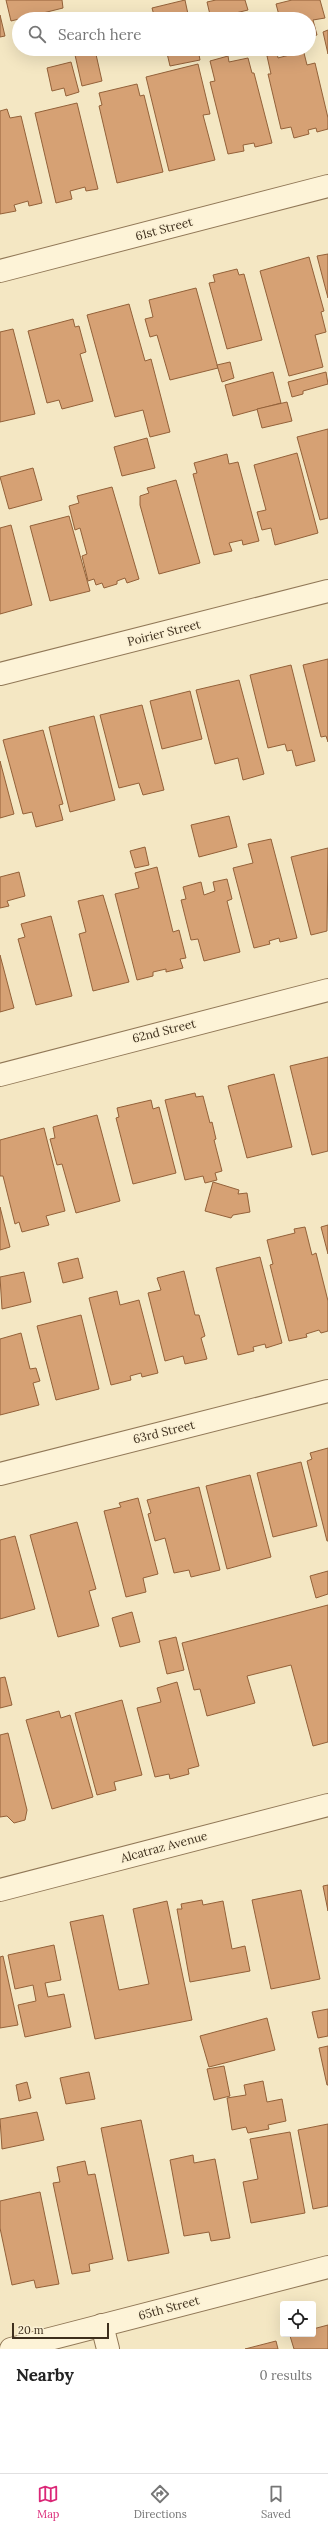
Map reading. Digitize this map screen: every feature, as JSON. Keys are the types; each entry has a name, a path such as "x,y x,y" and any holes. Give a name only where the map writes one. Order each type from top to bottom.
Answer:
{"street":[{"name":"61st Street","path":"0,271 328,186"},
{"name":"Poirier Street","path":"0,674 328,591"},
{"name":"62nd Street","path":"0,1075 328,990"},
{"name":"63rd Street","path":"0,1474 328,1391"},
{"name":"Alcatraz Avenue","path":"0,1890 328,1805"},
{"name":"65th Street","path":"11,2349 328,2266"},
{"path":"102,2325 108,2349"}],"building":[{"path":"6,0 62,0 63,8 47,12 12,12 11,21"},
{"path":"185,0 188,12 153,12 152,8"},
{"path":"216,0 245,0 248,10 240,12 209,12 207,2"},
{"path":"292,0 320,0 325,18 316,20 316,12 278,12 276,4"},
{"path":"0,15 5,36 0,37"},
{"path":"328,30 328,54 323,32"},
{"path":"75,56 96,56 102,81 82,86"},
{"path":"168,56 199,56 200,60 170,66"},
{"path":"228,56 229,62 248,58 252,73 254,73 272,143 255,147 254,143 243,145 244,151 228,154 210,82 215,81 210,61"},
{"path":"267,56 278,56 278,58 286,56 305,56 307,65 315,63 328,118 328,129 317,132 316,128 308,130 309,134 294,138 291,127 281,129 268,74 271,74"},
{"path":"71,62 79,92 66,96 64,88 52,91 47,68"},
{"path":"198,64 210,114 203,115 215,160 169,171 146,77"},
{"path":"137,84 140,96 144,95 163,172 117,183 99,106 102,105 99,93"},
{"path":"77,103 98,189 86,191 85,187 70,191 72,199 56,203 35,113"},
{"path":"7,109 10,118 21,116 42,203 29,206 28,201 14,205 16,211 0,214 0,111"},
{"path":"328,254 328,298 317,256"},
{"path":"309,257 324,311 321,312 326,332 315,335 323,367 289,376 260,271"},
{"path":"237,269 239,275 244,274 262,340 227,349 209,283 215,282 213,275"},
{"path":"196,288 218,368 170,380 157,335 150,337 145,319 153,317 149,300"},
{"path":"129,304 145,361 151,359 170,432 150,437 143,410 115,417 87,315"},
{"path":"73,319 75,327 79,326 86,352 80,354 93,401 62,409 59,400 47,403 28,331"},
{"path":"13,329 35,414 0,422 0,332"},
{"path":"230,362 234,378 222,382 217,365"},
{"path":"273,372 281,403 233,416 225,385"},
{"path":"326,372 328,384 303,391 303,394 292,397 288,382"},
{"path":"287,402 292,421 262,428 257,409"},
{"path":"328,429 328,518 320,520 297,437"},
{"path":"147,438 155,468 122,476 114,447"},
{"path":"297,453 318,533 275,545 271,528 262,530 257,512 266,510 254,465"},
{"path":"227,454 229,464 238,462 259,541 243,545 242,540 229,543 232,551 214,555 193,474 197,473 194,463"},
{"path":"33,468 42,500 9,509 0,477"},
{"path":"176,480 200,563 159,574 140,505 140,496 149,493 147,488"},
{"path":"112,487 139,579 127,583 125,578 117,581 117,584 104,588 102,583 96,585 94,579 88,581 82,556 87,554 80,528 75,530 69,506 79,503 77,496"},
{"path":"69,516 90,591 50,601 30,526"},
{"path":"11,525 32,605 0,614 0,528"},
{"path":"328,659 328,742 326,736 321,737 303,665"},
{"path":"291,665 315,761 296,766 292,750 287,751 285,744 268,748 250,675"},
{"path":"239,680 264,774 243,780 238,758 215,764 196,690"},
{"path":"190,691 202,739 162,749 150,701"},
{"path":"142,705 164,790 143,795 139,783 119,788 100,715"},
{"path":"94,716 115,800 70,812 49,727"},
{"path":"43,730 63,804 59,805 63,820 36,827 32,812 23,814 3,740"},
{"path":"0,761 14,814 0,818"},
{"path":"229,816 237,847 199,857 191,825"},
{"path":"271,839 297,938 280,942 279,938 269,941 270,944 254,948 233,868 253,863 248,844"},
{"path":"145,847 149,865 135,868 130,851"},
{"path":"328,848 327,931 311,935 291,857"},
{"path":"157,867 173,932 179,930 186,958 180,959 183,968 166,972 166,969 153,972 153,976 137,980 115,894 139,888 135,873"},
{"path":"19,872 25,896 7,901 9,906 0,908 0,877"},
{"path":"227,879 232,899 227,901 240,952 204,961 198,939 191,940 181,900 186,899 183,887 201,882 204,895 215,891 213,882"},
{"path":"103,895 129,982 93,991 79,934 86,932 78,901"},
{"path":"51,916 72,996 36,1005 18,939 25,937 21,924"},
{"path":"0,955 14,1008 0,1012"},
{"path":"328,1057 328,1151 312,1155 290,1066"},
{"path":"274,1074 292,1147 247,1158 228,1086"},
{"path":"195,1093 196,1097 203,1096 210,1123 212,1122 216,1139 214,1140 222,1171 215,1173 217,1180 205,1183 203,1176 185,1180 165,1100"},
{"path":"151,1100 153,1109 159,1107 176,1173 133,1184 116,1118 119,1117 117,1108"},
{"path":"97,1115 120,1201 76,1213 62,1164 57,1165 50,1139 55,1138 53,1127"},
{"path":"44,1128 65,1211 46,1216 49,1225 22,1232 19,1222 15,1224 3,1176 0,1176 0,1140"},
{"path":"213,1182 239,1190 238,1194 247,1193 250,1212 233,1215 231,1218 205,1211"},
{"path":"0,1207 10,1247 0,1250"},
{"path":"328,1225 328,1254 321,1227"},
{"path":"305,1227 312,1255 316,1253 328,1301 328,1331 321,1333 319,1330 306,1334 307,1337 289,1341 270,1265 273,1264 267,1240 295,1233 294,1229"},
{"path":"260,1257 282,1343 266,1348 265,1344 253,1347 254,1351 238,1355 216,1268"},
{"path":"78,1258 83,1278 63,1283 58,1263"},
{"path":"184,1271 195,1315 199,1315 205,1336 201,1338 207,1359 185,1364 183,1356 165,1361 148,1293 161,1290 157,1278"},
{"path":"24,1272 31,1302 2,1309 0,1277"},
{"path":"117,1291 120,1305 139,1300 158,1373 142,1377 141,1373 130,1376 131,1380 111,1385 89,1298"},
{"path":"81,1315 99,1389 56,1400 37,1326"},
{"path":"21,1333 30,1369 36,1368 40,1381 33,1383 39,1405 0,1415 0,1339"},
{"path":"328,1448 327,1541 307,1461 312,1459 310,1453"},
{"path":"301,1462 317,1526 273,1537 257,1473"},
{"path":"250,1475 271,1557 227,1569 206,1486"},
{"path":"199,1487 220,1570 191,1577 189,1570 174,1573 165,1538 155,1541 148,1514 151,1513 147,1500"},
{"path":"138,1498 158,1574 143,1578 146,1592 126,1597 104,1511 121,1507 119,1503"},
{"path":"77,1522 96,1589 89,1591 99,1626 58,1637 30,1535"},
{"path":"15,1536 35,1609 0,1619 0,1540"},
{"path":"328,1571 328,1594 316,1598 310,1576"},
{"path":"328,1605 328,1742 313,1746 291,1665 247,1676 255,1703 207,1716 200,1689 194,1690 182,1643"},
{"path":"132,1612 140,1642 120,1647 112,1618"},
{"path":"176,1637 184,1670 167,1674 159,1641"},
{"path":"5,1677 12,1705 0,1708 0,1678"},
{"path":"177,1682 199,1766 188,1769 189,1774 170,1779 169,1774 155,1777 137,1708 161,1702 157,1688"},
{"path":"122,1700 142,1775 114,1782 116,1790 97,1795 75,1713"},
{"path":"59,1711 61,1718 70,1715 93,1797 52,1809 26,1720"},
{"path":"8,1733 27,1810 25,1820 14,1823 7,1816 0,1817 0,1735"},
{"path":"328,1885 328,1911 323,1886"},
{"path":"301,1890 320,1979 271,1989 252,1900"},
{"path":"202,1900 203,1905 223,1901 232,1949 245,1946 250,1971 190,1982 177,1909 182,1909 181,1904"},
{"path":"167,1901 192,2020 95,2039 70,1922 103,1915 119,1990 149,1984 133,1909"},
{"path":"54,1945 61,1980 45,1983 48,1997 64,1994 71,2027 25,2037 18,2005 36,2001 33,1985 15,1989 8,1955"},
{"path":"3,1956 18,2025 0,2028 0,1957"},
{"path":"328,2009 328,2036 318,2038 312,2012"},
{"path":"267,2018 275,2050 209,2067 200,2036"},
{"path":"328,2046 328,2085 327,2085 319,2048"},
{"path":"224,2066 230,2096 214,2100 207,2069"},
{"path":"89,2072 95,2099 66,2104 60,2078"},
{"path":"263,2081 267,2102 282,2099 286,2121 268,2125 269,2129 248,2133 246,2127 232,2130 227,2098 246,2095 244,2085"},
{"path":"27,2082 31,2098 19,2101 16,2085"},
{"path":"37,2112 44,2140 2,2149 0,2119"},
{"path":"141,2120 169,2253 128,2261 101,2128"},
{"path":"328,2124 328,2206 313,2209 298,2130"},
{"path":"290,2132 305,2213 251,2223 243,2182 258,2179 250,2139"},
{"path":"193,2155 194,2163 215,2159 230,2238 211,2241 209,2232 184,2236 170,2160"},
{"path":"85,2161 88,2175 95,2174 113,2259 89,2264 90,2271 72,2274 53,2183 60,2182 57,2167"},
{"path":"40,2192 59,2284 36,2288 34,2280 12,2285 0,2228 0,2201"},
{"path":"328,2325 328,2349 294,2349 290,2337 316,2337 316,2328"},
{"path":"276,2341 278,2349 245,2349"}]}
